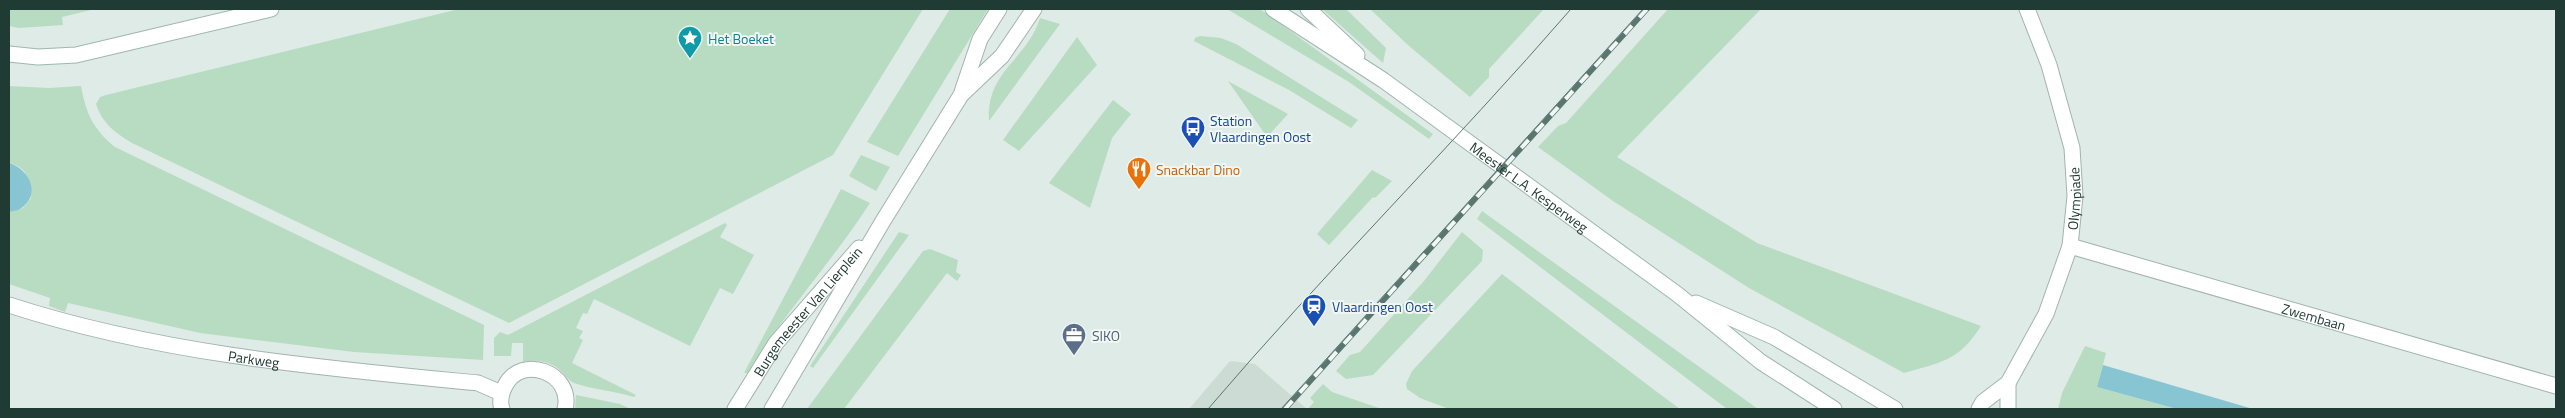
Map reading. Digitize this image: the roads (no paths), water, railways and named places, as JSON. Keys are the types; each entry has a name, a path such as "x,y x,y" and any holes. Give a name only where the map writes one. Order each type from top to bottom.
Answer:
{"street":[{"path":"9,54 38,57 76,55 271,9"},
{"name":"Burgemeester Van Lierplein","path":"772,409 883,220 961,95 980,39 999,9"},
{"name":"Burgemeester Van Lierplein","path":"961,95 1002,56 1034,9"},
{"name":"Meester L.A. Kesperweg","path":"1273,9 1384,80 1677,294 1761,362 1834,409"},
{"name":"Meester L.A. Kesperweg","path":"1308,9 1384,80"},
{"name":"Olympiade","path":"1979,409 1983,402 2008,383 2046,314 2070,246 2075,196 2072,148 2049,65 2027,9"},
{"name":"Burgemeester Van Lierplein","path":"737,408 776,342 883,220"},
{"name":"Zwembaan","path":"2070,246 2556,386"},
{"name":"Meester L.A. Kesperweg","path":"1677,294 1774,337 1895,409"},
{"name":"Parkweg","path":"9,305 52,319 212,353 318,367 478,383 501,404 507,381 518,372 532,368 546,371 558,379 565,392 565,409"},
{"name":"Olympiade","path":"2008,383 2008,409"}],"water":[{"path":"9,163 16,166 26,175 30,181 31,194 24,206 9,212"},
{"path":"2103,365 2253,409 2177,409 2097,387"}],"tram line":[{"path":"1208,409 1297,308 1481,110 1571,9"},
{"path":"1281,409 1643,9"}],"railway":[{"path":"1285,409 1647,9"}],"place":[{"name":"Het Boeket","path":"690,59"},
{"name":"Station Vlaardingen Oost","path":"1193,149"},
{"name":"Snackbar Dino","path":"1139,190"},
{"name":"Vlaardingen Oost","path":"1314,327"},
{"name":"SIKO","path":"1074,356"}]}
